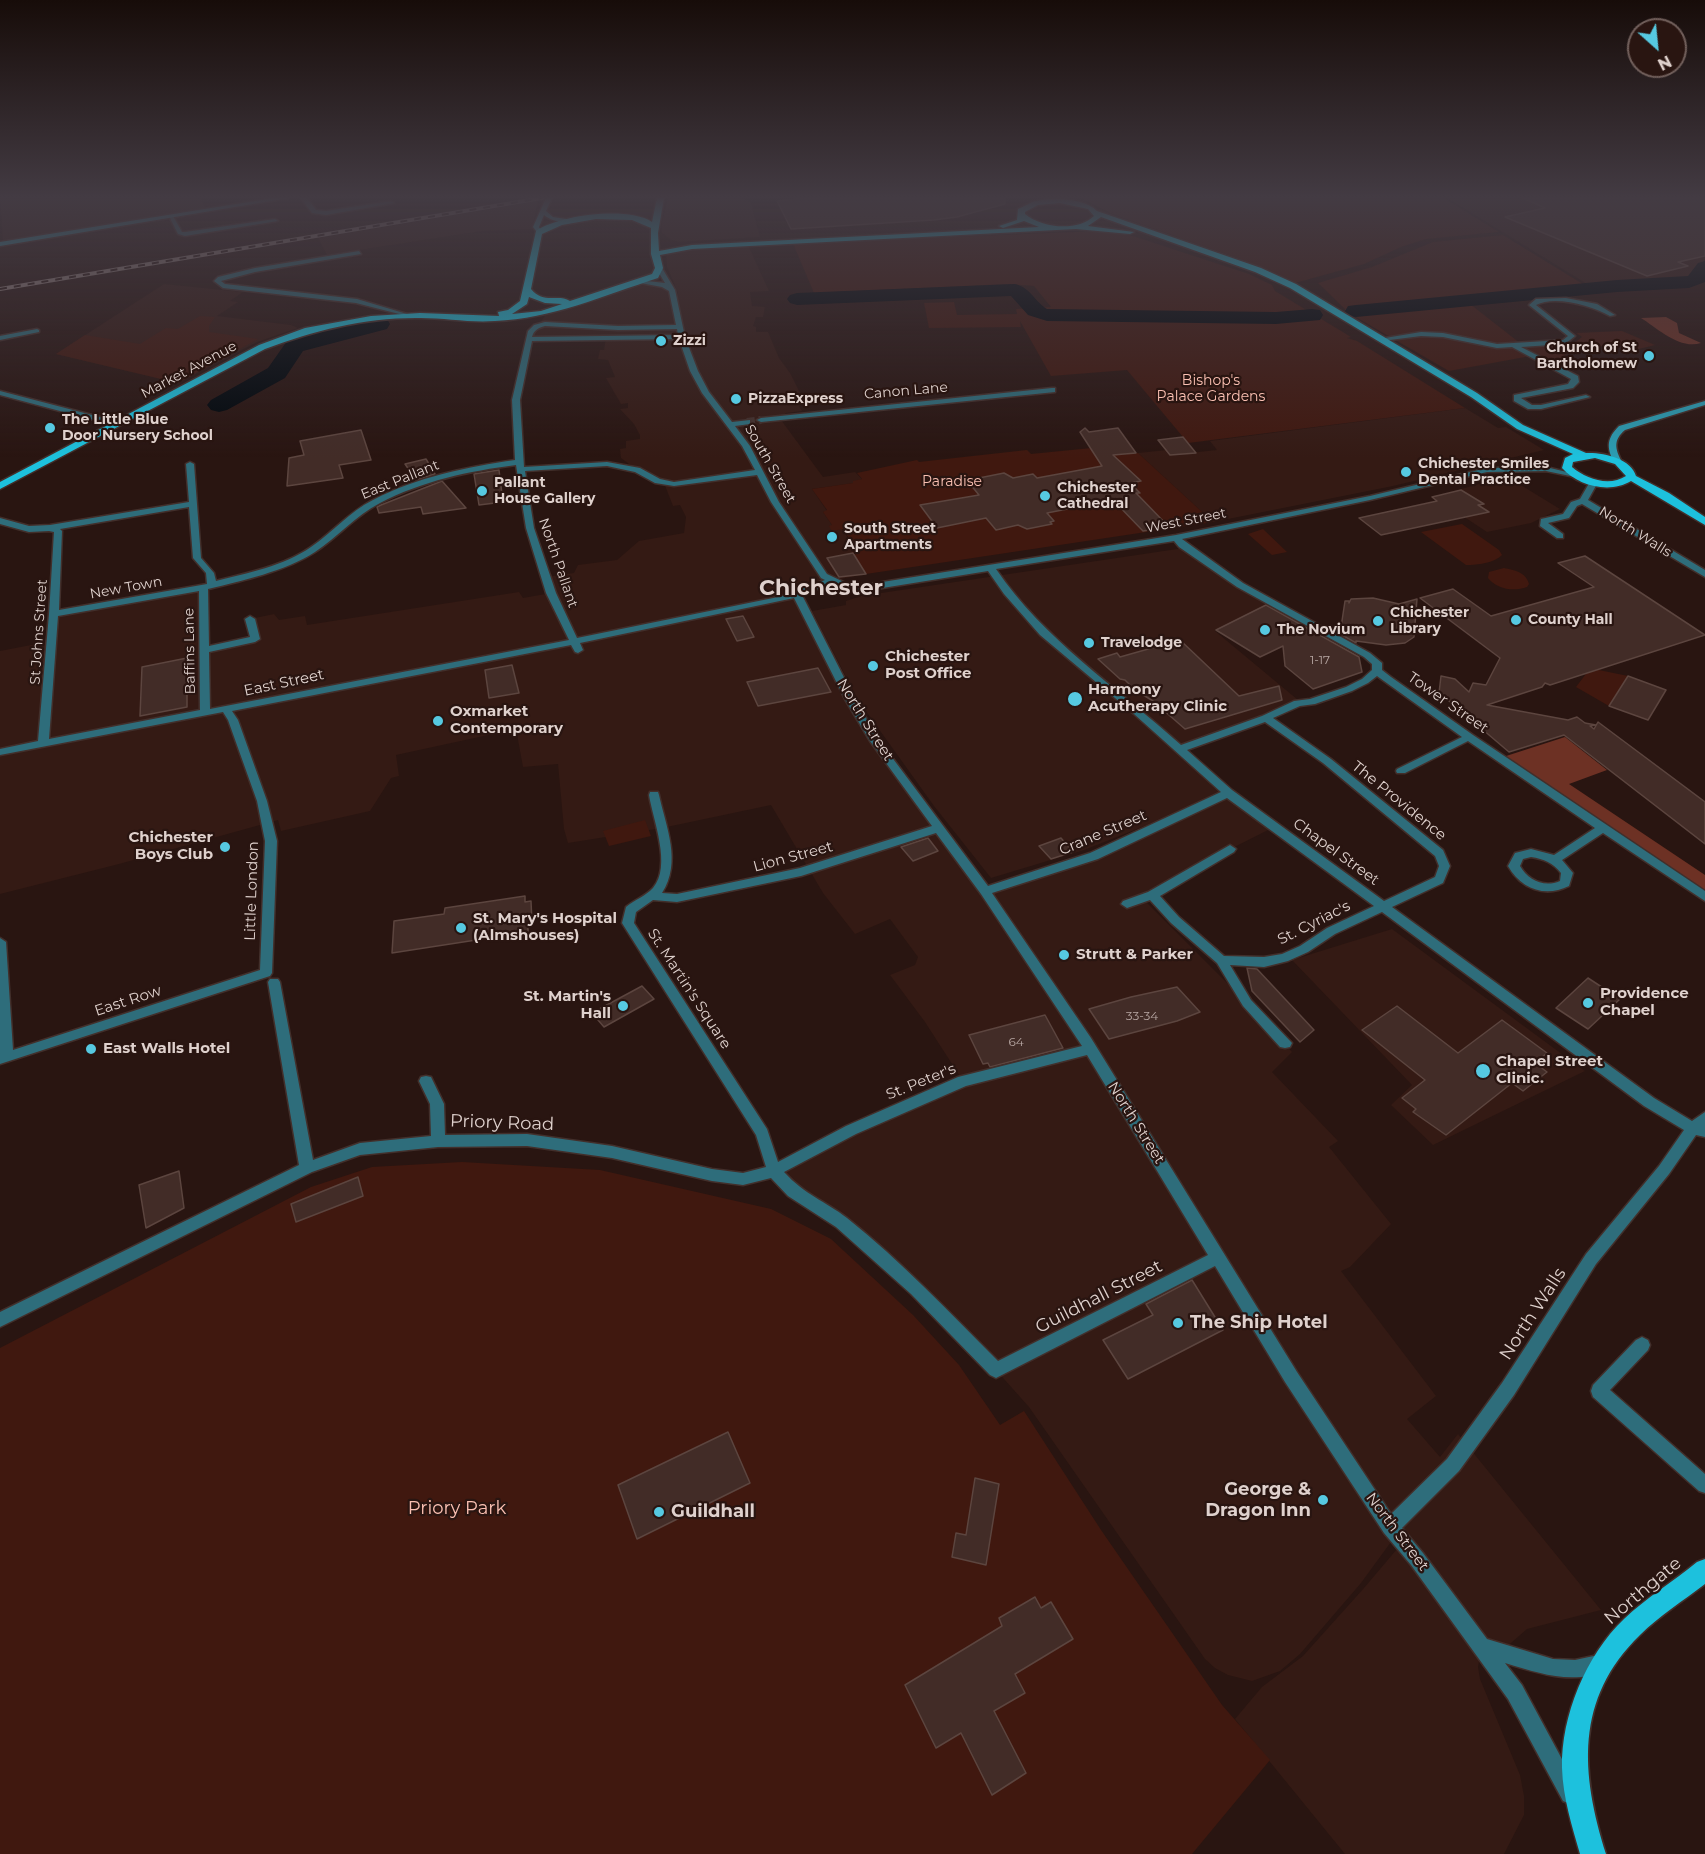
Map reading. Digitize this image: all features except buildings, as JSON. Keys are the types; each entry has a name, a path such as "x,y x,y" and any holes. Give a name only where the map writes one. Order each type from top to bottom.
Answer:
{"main road":[{"path":"476,317 511,312 524,302 529,285"},
{"path":"476,317 494,319 525,316 552,310 630,285"},
{"path":"1275,285 1297,295 1464,397 1492,410"},
{"path":"1287,285 1474,395 1520,428 1583,455 1596,455 1618,462 1629,469 1631,477 1665,495 1705,522"},
{"path":"528,291 532,297 547,301 581,299"},
{"name":"Market Avenue","path":"0,486 279,339 340,322 405,315 476,317"},
{"path":"1520,428 1567,462 1575,475 1594,482 1616,484 1623,483 1631,477"},
{"path":"1567,462 1583,455"},
{"path":"1616,484 1682,508"},
{"name":"Northgate","path":"1593,1854 1582,1820 1574,1771 1574,1746 1584,1704 1603,1663 1633,1626 1705,1570"}],"street":[{"path":"221,285 357,301 405,315"},
{"path":"660,285 672,290"},
{"name":"South Street","path":"669,285 682,337 702,386 731,424 761,472 775,502 824,576 830,581"},
{"path":"1382,339 1421,334 1443,335 1497,346 1565,342 1572,336 1532,305 1536,301 1565,299 1598,305 1612,315"},
{"path":"529,335 536,326 545,324 607,327 681,326"},
{"path":"0,338 38,331"},
{"path":"529,335 682,337"},
{"name":"North Pallant","path":"529,335 516,400 521,465 530,528 554,598 576,646"},
{"path":"1514,345 1575,378 1575,382 1570,386 1518,395 1517,399 1531,407 1541,407 1586,397"},
{"name":"Canon Lane","path":"761,420 1052,390"},
{"path":"0,393 116,424"},
{"path":"1618,462 1611,449 1612,437 1622,428 1705,403"},
{"path":"731,424 747,422"},
{"path":"1596,455 1611,449"},
{"name":"West Street","path":"1546,469 1567,462"},
{"path":"190,464 197,558 210,573 208,586"},
{"name":"East Pallant","path":"208,586 301,557 322,544 360,511 421,483 458,473 521,465 607,464 637,470 658,481 674,484 761,472"},
{"name":"West Street","path":"830,581 848,587 865,587 1176,538 1370,498 1487,470 1546,469 1575,475"},
{"name":"North Walls","path":"1594,482 1583,501 1705,574"},
{"path":"1560,536 1543,524 1545,520 1566,516 1574,504 1583,501"},
{"path":"0,521 29,529 50,528 192,504"},
{"name":"St Johns Street","path":"44,744 58,531 50,528"},
{"name":"Tower Street","path":"1176,538 1182,545 1233,581 1367,655 1377,663 1377,671 1469,737 1705,897"},
{"name":"Chapel Street","path":"991,568 1007,592 1043,633 1179,748 1228,793 1649,1102 1701,1126"},
{"name":"East Street","path":"0,752 576,646 785,598 830,581"},
{"name":"New Town","path":"54,614 208,586"},
{"name":"Baffins Lane","path":"205,714 203,650 208,586"},
{"name":"North Street","path":"797,594 851,701 875,741 986,891 1090,1049 1291,1377 1390,1527 1483,1647 1522,1704 1582,1820"},
{"path":"203,650 255,639 250,619"},
{"path":"1179,748 1266,718 1298,702 1311,702 1349,689 1365,681 1377,671"},
{"name":"Little London","path":"226,710 233,720 262,801 271,841 270,978 307,1168"},
{"name":"The Providence","path":"1266,718 1327,761 1439,853 1446,865 1439,880 1384,907"},
{"path":"1401,771 1469,737"},
{"name":"Crane Street","path":"986,891 1094,856 1228,793"},
{"name":"St. Martin's Square","path":"654,795 663,835 668,874 664,883 652,896 630,910 628,923 762,1133 774,1171"},
{"name":"Lion Street","path":"652,896 677,898 801,872 939,828"},
{"path":"1555,860 1602,828"},
{"path":"1127,904 1152,895 1230,849"},
{"path":"1152,895 1175,920 1221,960 1247,1003 1285,1043"},
{"name":"St. Cyriac's","path":"1221,960 1264,962 1284,958 1304,949 1331,931 1384,907"},
{"path":"0,942 4,1058"},
{"name":"East Row","path":"4,1058 270,978"},
{"name":"St. Peter's","path":"774,1171 851,1130 963,1081 1090,1049"},
{"path":"426,1081 437,1104 438,1141"},
{"name":"North Walls","path":"1390,1527 1453,1465 1508,1389 1591,1259 1701,1126"},
{"name":"Priory Road","path":"0,1320 307,1168 360,1149 438,1141 527,1140 612,1152 712,1175 743,1179 774,1171"},
{"name":"Guildhall Street","path":"774,1171 793,1192 841,1222 916,1289 996,1370 1219,1257"},
{"path":"1642,1345 1599,1392 1705,1485"},
{"path":"1483,1647 1553,1668 1575,1669 1603,1663"}],"shaded area":[{"path":"163,285 243,292 230,301 238,302 217,316 291,325 298,328 257,342 178,383 56,354"},
{"path":"630,285 658,285 672,290 677,308 678,293 674,285 766,285 769,291 750,292 752,306 765,307 763,317 756,317 753,326 756,327 756,332 768,332 779,358 790,373 804,401 799,406 802,411 786,413 781,420 823,477 855,472 862,479 854,483 812,489 827,511 823,512 832,525 842,529 857,551 853,552 866,574 830,581 797,594 851,701 985,890 1094,856 1235,792 1276,826 1139,895 1247,1003 1292,1052 1272,1072 1338,1141 1329,1147 1391,1224 1350,1267 1341,1271 1436,1396 1407,1419 1440,1457 1458,1434 1601,1610 1527,1629 1503,1650 1480,1656 1478,1667 1480,1679 1520,1775 1524,1796 1524,1815 1504,1854 1345,1854 1235,1719 1262,1687 1303,1656 1364,1588 1403,1542 1396,1535 1361,1583 1300,1654 1280,1671 1252,1681 1228,1675 1215,1668 1205,1659 1029,1407 967,1342 774,1171 963,1081 925,1022 890,975 915,965 918,957 890,919 855,934 823,893 771,805 662,828 568,843 564,829 558,764 523,767 516,729 396,755 399,776 391,778 370,811 281,831 278,820 0,894 0,651 52,641 54,614 203,588 203,650 255,639 250,619 274,614 279,620 305,616 307,625 519,592 523,598 551,593 546,577 574,573 578,565 617,560 639,541 684,533 686,517 680,505 673,506 664,483 637,470 621,458 620,449 626,448 626,441 640,439 640,435 634,424 620,409 628,408 628,403 621,404 606,378 615,377 608,360 598,359 600,350 604,350 606,338 528,339 545,316 542,313"},
{"path":"1588,285 1627,285 1592,287"},
{"path":"1586,286 1597,293 1354,316 1345,309"},
{"path":"1666,317 1677,323 1679,333 1701,343 1677,341 1641,318"},
{"path":"1465,408 1498,428 1506,427 1544,450 1393,486 1213,522 1138,453 1167,450 1171,455 1217,450 1210,441"},
{"path":"1506,476 1560,509 1531,523 1487,532 1434,497"},
{"path":"1184,548 1272,602 1215,631 1304,705 1181,745 1228,793 1084,850 991,878 934,806 858,700 812,611 846,605 846,601 861,596"},
{"path":"1565,737 1607,770 1569,784 1705,875 1705,895 1503,757"},
{"path":"1392,929 1585,1071 1433,1145 1391,1105 1412,1085 1292,960"}],"green space":[{"name":"Bishop's Palace Gardens","path":"810,285 996,285 814,293"},
{"name":"Bishop's Palace Gardens","path":"1014,285 1271,285 1275,291 1351,337 1347,338 1357,341 1465,408 1188,443 1127,370 1051,376 1020,321 1021,327 929,328 924,303 954,302 957,315 1017,314 1016,309 1051,307 1034,286"},
{"path":"1320,285 1586,286 1345,309"},
{"path":"1470,304 1525,347 1573,344 1582,337 1576,333 1622,331 1655,345 1631,351 1615,343 1564,355 1576,363 1558,367 1536,355 1449,371 1354,316"},
{"path":"200,316 215,317 209,326 209,332 258,339 178,383 56,354 85,335 140,344 166,328 178,329"},
{"name":"Paradise","path":"1112,446 1119,455 1138,453 1213,522 866,574 852,552 857,551 843,529 832,531 829,526 832,525 823,512 827,510 812,489 853,483 853,481 862,479 857,473 917,460 919,462 1027,450 1031,454"},
{"path":"1462,524 1499,550 1502,555 1490,562 1466,565 1421,532"},
{"path":"1263,529 1287,552 1272,555 1248,534"},
{"path":"1504,568 1522,574 1529,584 1527,587 1506,588 1496,585 1488,578 1489,572"},
{"path":"1589,670 1628,676 1609,706 1576,687"},
{"path":"645,820 651,836 609,846 603,831"},
{"name":"Priory Park","path":"462,1162 600,1170 771,1209 831,1239 913,1315 959,1365 1000,1425 1024,1411 1101,1530 1222,1705 1270,1760 1192,1854 0,1854 0,1348 311,1187 372,1167"}],"waterway":[{"path":"1356,311 1644,285"},
{"path":"797,299 1015,290 1035,311 1047,315 1276,318 1312,315"},
{"path":"219,405 277,373 295,346 379,324"}],"tunnel":[{"path":"747,422 761,420"}],"railway":[{"path":"0,289 27,285"}],"place":[{"name":"Zizzi","path":"661,341"},
{"name":"Church of St Bartholomew","path":"1649,356"},
{"name":"PizzaExpress","path":"736,399"},
{"name":"The Little Blue Door Nursery School","path":"50,428"},
{"name":"Chichester Smiles Dental Practice","path":"1406,472"},
{"name":"Pallant House Gallery","path":"482,491"},
{"name":"Chichester Cathedral","path":"1045,496"},
{"name":"South Street Apartments","path":"832,537"},
{"name":"County Hall","path":"1516,620"},
{"name":"Chichester Library","path":"1378,621"},
{"name":"The Novium","path":"1265,630"},
{"name":"Travelodge","path":"1089,643"},
{"name":"Chichester Post Office","path":"873,666"},
{"name":"Harmony Acutherapy Clinic","path":"1075,699"},
{"name":"Oxmarket Contemporary","path":"438,721"},
{"name":"Chichester Boys Club","path":"225,847"},
{"name":"St. Mary's Hospital (Almshouses)","path":"461,928"},
{"name":"Strutt & Parker","path":"1064,955"},
{"name":"Providence Chapel","path":"1588,1003"},
{"name":"St. Martin's Hall","path":"623,1006"},
{"name":"East Walls Hotel","path":"91,1049"},
{"name":"Chapel Street Clinic.","path":"1483,1071"},
{"name":"The Ship Hotel","path":"1178,1323"},
{"name":"George & Dragon Inn","path":"1323,1500"},
{"name":"Guildhall","path":"659,1512"}],"district":[{"name":"Chichester","path":"821,589"}]}
